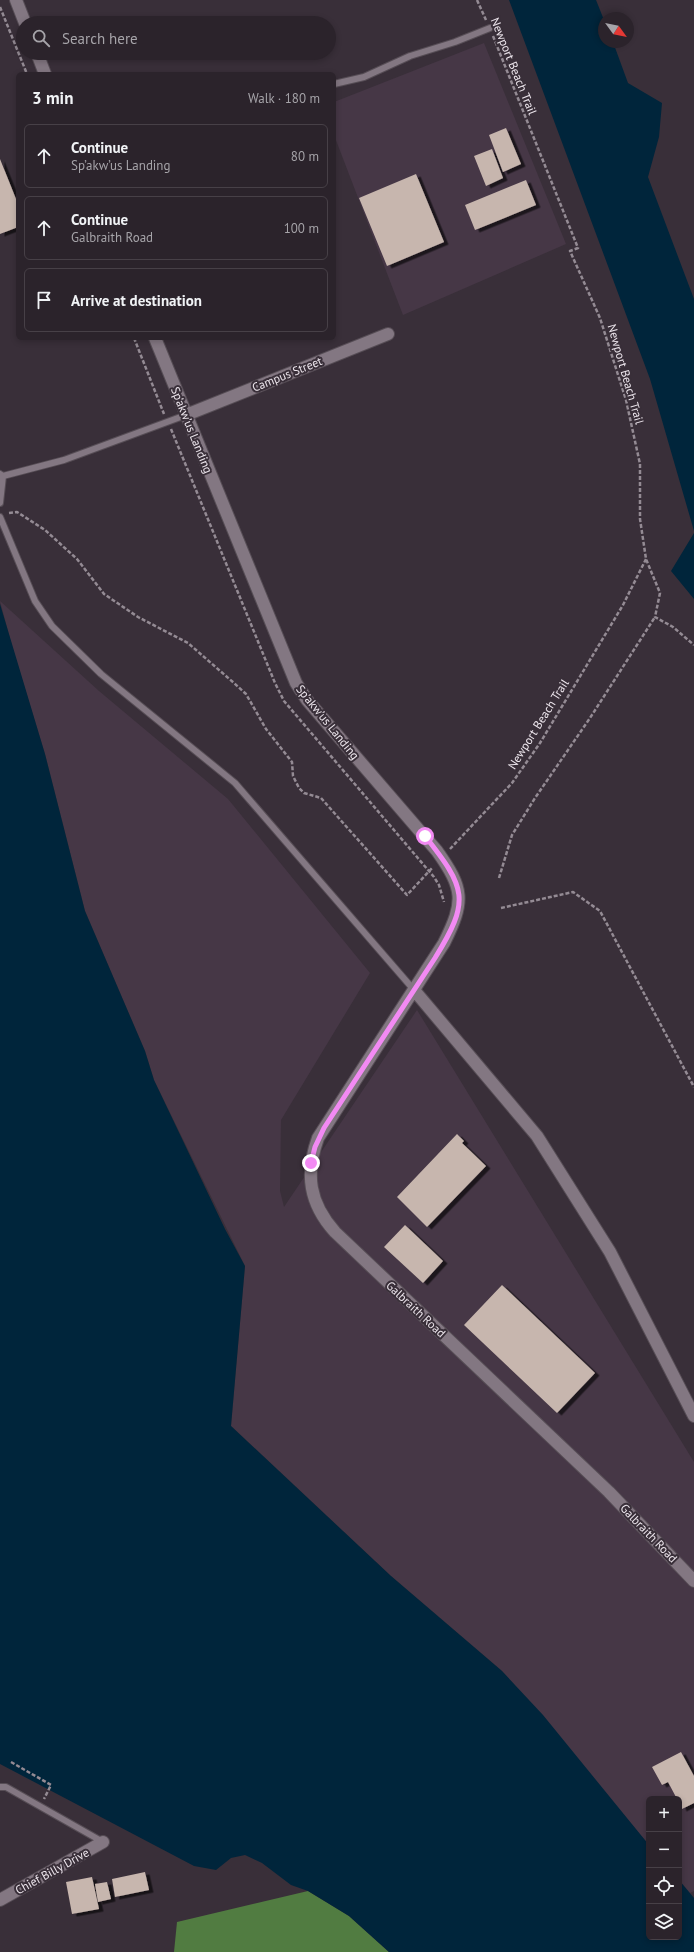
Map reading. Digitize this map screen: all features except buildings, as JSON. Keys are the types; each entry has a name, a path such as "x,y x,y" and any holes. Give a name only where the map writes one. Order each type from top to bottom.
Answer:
{"street":[{"path":"16,0 22,16"},
{"path":"40,60 45,72"},
{"name":"Campus Street","path":"186,415 388,334"},
{"name":"Sp’akw’us Landing","path":"156,340 296,683 307,700 429,841 456,881 460,896 457,914 444,943 414,990"},
{"path":"414,990 532,1130 545,1148 610,1252 694,1416"},
{"name":"Galbraith Road","path":"414,990 318,1138 312,1155 310,1172 312,1188 321,1215 335,1232 609,1492 694,1581"},
{"name":"Chief Billy Drive","path":"0,1900 103,1842"}],"lane":[{"path":"336,84 364,77 410,56 455,42 490,28"},
{"path":"0,503 2,475 64,460 186,415"},
{"path":"2,516 35,601 52,626 71,647 101,674 235,783 414,990"},
{"path":"0,1787 6,1787 103,1842"}],"path":[{"name":"Newport Beach Trail","path":"449,850 512,783 540,743 623,605 646,559 640,519 640,464 626,400 600,318 570,251 578,248 490,28 477,0"},
{"path":"0,7 16,47"},
{"path":"21,60 26,72"},
{"path":"135,340 275,683 284,701 434,877 442,892 444,905"},
{"path":"2,516 17,512 46,530 77,559 104,594 138,617 188,642 246,694 266,729 292,762 293,776 298,788 304,794 321,798 407,895 438,861"},
{"path":"499,878 512,835 534,798 590,718 655,617 660,593 646,559"},
{"path":"655,617 673,627 694,645"},
{"path":"501,908 573,892 600,911 694,1086"},
{"path":"11,1762 51,1785 40,1807"}],"shaded area":[{"path":"484,43 566,244 403,315 336,140 336,101"},
{"path":"0,601 99,691 228,799 370,973 281,1120 280,1191 284,1207 417,1010 694,1462 694,1891 690,1893 682,1884 682,1796 646,1796 646,1841 502,1671 391,1576 231,1426 245,1266 154,1080 145,1051 85,911 45,754"}],"green space":[{"path":"308,1891 349,1916 389,1952 174,1952 177,1922"}],"water":[{"path":"509,0 596,0 601,12 598,12 598,48 615,48 628,83 662,103 659,137 648,177 694,299 694,531 650,379"},
{"path":"694,533 694,599 671,571"},
{"path":"0,604 45,754 85,911 145,1051 154,1080 225,1229 245,1266 231,1426 391,1576 502,1671 543,1715 646,1841 646,1940 682,1940 682,1884 694,1898 694,1952 389,1952 349,1916 308,1891 291,1885 262,1863 245,1855 231,1858 216,1870 194,1866 0,1764"}],"route":[{"path":"311,1163 318,1138 331,1115 384,1037 435,958 453,927 459,906 460,896 456,881 445,862 425,836"}]}
